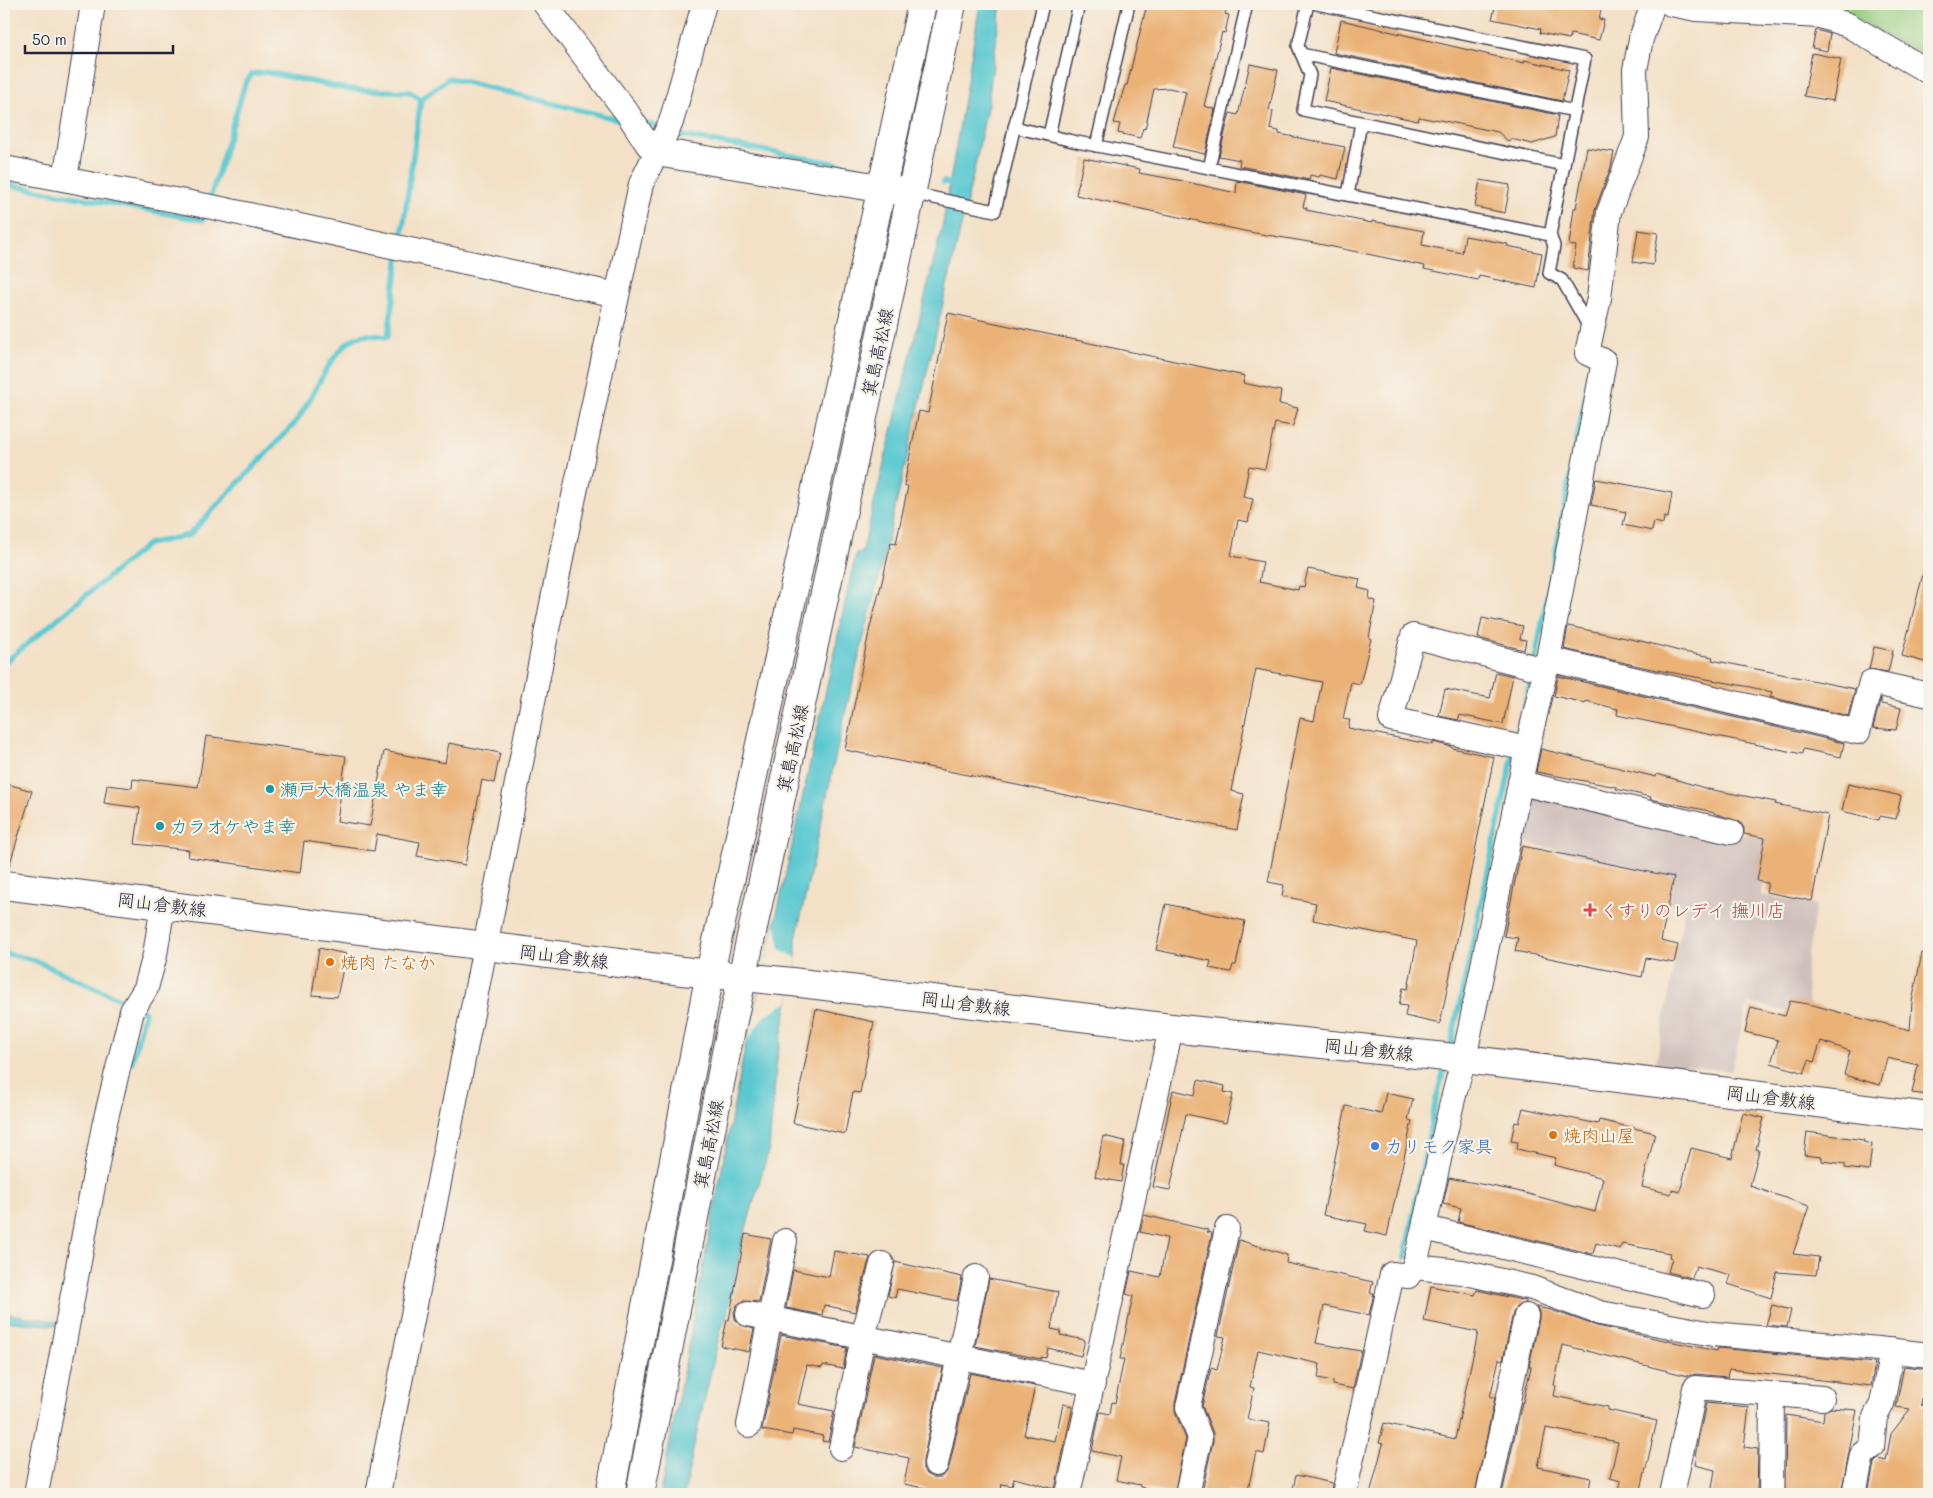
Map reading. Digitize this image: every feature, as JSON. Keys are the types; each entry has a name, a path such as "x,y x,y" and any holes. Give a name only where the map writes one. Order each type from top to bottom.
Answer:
{"main road":[{"name":"箕島高松線","path":"610,1494 710,973 922,4"},
{"name":"箕島高松線","path":"640,1494 726,1048 752,978 911,193 952,4"},
{"path":"652,132 911,193"},
{"name":"岡山倉敷線","path":"4,884 485,947 1171,1028 1454,1058 1929,1116"}],"street":[{"path":"65,179 93,4"},
{"path":"545,4 652,132"},
{"path":"378,1494 563,548 652,132 704,4"},
{"path":"1405,1273 1425,1228 1452,1098 1454,1058 1520,783 1520,748 1540,666 1604,361 1587,353 1599,298 1609,212 1637,137 1635,70 1641,39 1653,4"},
{"path":"1671,4 1696,9 1820,16 1848,25 1929,72"},
{"path":"4,168 208,206 617,295"},
{"path":"1520,748 1391,719 1413,636 1540,666 1858,732 1871,682 1929,695"},
{"path":"1520,783 1731,832"},
{"path":"36,1494 104,1126 136,1006 146,988 155,955 163,904"},
{"path":"1068,1494 1171,1028"},
{"path":"1425,1228 1703,1295"},
{"path":"1187,1494 1200,1438 1188,1407 1227,1229"},
{"path":"749,1425 759,1316 785,1241"},
{"path":"841,1448 863,1337 882,1264"},
{"path":"1344,1494 1392,1274 1462,1272 1532,1288 1600,1313 1713,1334 1929,1355"},
{"path":"936,1464 976,1277"},
{"path":"759,1316 1093,1384"},
{"path":"1488,1494 1526,1316"},
{"path":"1854,1494 1862,1455 1872,1447 1875,1417 1882,1404 1892,1350"},
{"path":"1672,1494 1695,1388 1822,1398"},
{"path":"1771,1494 1772,1394"}],"lane":[{"path":"911,193 995,211 1043,4"},
{"path":"1049,135 1080,4"},
{"path":"1096,146 1129,4"},
{"path":"1209,168 1247,4"},
{"path":"1308,4 1298,46 1310,75 1303,110 1564,165"},
{"path":"1317,4 1585,59 1550,235 1554,246 1549,273 1562,280 1592,331"},
{"path":"1301,54 1575,111"},
{"path":"1348,196 1361,123"},
{"path":"1014,127 1096,146 1550,235"}],"shaded area":[{"path":"1532,793 1773,840 1761,895 1816,905 1806,967 1809,1004 1807,1016 1748,1003 1731,1071 1656,1063 1685,906 1670,903 1674,877 1514,840 1523,800"}],"green space":[{"path":"1829,4 1929,4 1929,38 1920,54"}],"water":[{"path":"980,4 1001,4 988,103 974,171 883,560 842,726 796,939 796,962 777,1058 769,1149 740,1249 726,1319 721,1329 684,1494 660,1494 745,1048 775,923 856,553 862,553 943,223"},
{"path":"4,1313 60,1322 59,1326 4,1321"}],"pier":[{"path":"775,923 780,949 797,958 788,1003 763,1017 747,1041"}],"building":[{"path":"1147,4 1228,4 1225,14 1229,15 1225,33 1222,32 1204,106 1215,109 1205,154 1173,147 1186,92 1169,88 1154,89 1145,129 1143,128 1140,138 1118,133 1120,124 1114,123 1125,85 1127,85"},
{"path":"1496,4 1573,4 1601,9 1599,19 1604,20 1599,40 1571,34 1569,39 1540,33 1541,29 1492,19"},
{"path":"1341,20 1524,63 1524,60 1569,70 1562,101 1334,53"},
{"path":"1816,30 1830,34 1827,51 1812,48"},
{"path":"1812,53 1841,59 1833,101 1804,96"},
{"path":"1250,64 1278,70 1269,110 1273,111 1270,129 1279,131 1279,134 1345,147 1338,179 1310,175 1309,180 1239,166 1240,160 1219,156 1230,113 1238,115"},
{"path":"1331,68 1558,115 1555,137 1532,144 1511,139 1508,141 1498,132 1435,119 1419,117 1418,121 1324,101"},
{"path":"1587,148 1614,152 1611,167 1595,210 1588,271 1573,268 1576,246 1569,245 1574,208 1576,208"},
{"path":"1084,158 1140,169 1139,173 1236,193 1237,181 1306,195 1303,207 1307,208 1306,210 1424,231 1422,245 1462,253 1465,236 1542,253 1536,288 1479,276 1478,280 1424,269 1425,266 1309,242 1249,232 1076,195"},
{"path":"1480,180 1510,185 1505,213 1475,207"},
{"path":"1638,230 1658,233 1653,265 1633,262"},
{"path":"948,313 1245,376 1243,383 1281,391 1279,404 1298,408 1293,426 1275,423 1265,469 1249,466 1243,497 1253,499 1248,522 1238,520 1231,556 1263,562 1259,582 1298,590 1299,586 1304,587 1308,569 1360,579 1358,588 1370,591 1369,599 1376,601 1369,638 1371,639 1360,684 1351,682 1343,719 1350,720 1348,728 1433,745 1433,742 1494,757 1440,1024 1405,1016 1407,1006 1399,1005 1403,988 1408,989 1417,941 1313,920 1316,903 1282,896 1284,885 1268,882 1300,718 1314,721 1322,682 1256,669 1231,791 1244,794 1237,830 845,750 870,627 891,543 896,544 908,486 904,485 919,411 928,413"},
{"path":"1596,479 1672,493 1668,518 1664,517 1663,524 1654,522 1652,531 1623,525 1626,512 1591,505"},
{"path":"1924,570 1929,571 1929,663 1902,656"},
{"path":"1482,618 1523,626 1520,639 1526,640 1524,650 1478,638"},
{"path":"1568,626 1713,657 1712,660 1855,689 1848,716 1770,697 1772,692 1652,669 1564,649"},
{"path":"1874,647 1893,651 1888,672 1869,669"},
{"path":"1496,672 1513,676 1503,724 1460,715 1458,720 1439,716 1445,689 1490,698"},
{"path":"1558,676 1844,743 1841,757 1803,749 1802,754 1617,715 1618,709 1554,696"},
{"path":"1881,698 1881,704 1901,708 1896,730 1873,728"},
{"path":"206,736 346,756 337,821 370,826 384,751 445,763 449,743 500,753 494,783 482,780 465,865 417,856 420,842 377,834 374,851 304,841 300,873 188,857 189,850 135,844 140,808 104,803 107,785 132,788 133,779 198,787"},
{"path":"1541,749 1656,777 1657,774 1708,789 1776,802 1775,804 1828,815 1812,901 1766,892 1768,883 1757,881 1765,838 1744,834 1744,828 1740,822 1705,810 1650,799 1651,797 1616,789 1617,787 1536,772"},
{"path":"4,783 32,791 8,870 4,870"},
{"path":"1848,784 1901,796 1896,819 1880,816 1879,820 1842,811"},
{"path":"1522,846 1674,877 1661,941 1678,945 1674,963 1646,958 1642,977 1515,951 1518,938 1504,936"},
{"path":"1166,904 1245,921 1236,965 1233,965 1231,972 1209,968 1211,961 1156,950"},
{"path":"319,948 346,954 337,997 312,995"},
{"path":"1922,953 1929,953 1929,1095 1912,1093 1918,1065 1887,1058 1880,1085 1844,1075 1850,1051 1821,1041 1814,1062 1809,1060 1804,1073 1771,1063 1778,1040 1745,1032 1751,1007 1785,1016 1790,1001 1813,1005 1910,1030 1912,1002"},
{"path":"816,1009 874,1022 860,1093 853,1092 845,1134 793,1123"},
{"path":"1198,1080 1225,1086 1224,1092 1233,1094 1226,1123 1186,1114 1170,1190 1153,1187 1173,1090 1195,1095"},
{"path":"1386,1093 1413,1099 1408,1120 1412,1121 1387,1236 1365,1231 1367,1224 1323,1215 1346,1106 1381,1114"},
{"path":"1523,1108 1598,1124 1599,1120 1655,1133 1642,1187 1671,1194 1672,1190 1680,1192 1691,1148 1732,1158 1743,1113 1764,1118 1756,1149 1759,1150 1750,1186 1809,1206 1793,1254 1819,1257 1816,1275 1777,1272 1771,1298 1728,1284 1731,1275 1696,1266 1692,1278 1668,1272 1672,1258 1669,1257 1670,1253 1622,1244 1620,1249 1596,1243 1593,1254 1458,1222 1461,1208 1443,1204 1449,1178 1517,1191 1595,1212 1603,1178 1554,1165 1556,1158 1517,1149 1518,1142 1511,1141 1515,1122 1519,1123"},
{"path":"1807,1132 1864,1140 1863,1142 1872,1144 1869,1171 1845,1168 1845,1164 1822,1161 1822,1157 1804,1155"},
{"path":"1103,1136 1125,1141 1121,1165 1124,1165 1121,1182 1095,1177"},
{"path":"1144,1215 1208,1230 1207,1232 1212,1233 1175,1404 1175,1412 1186,1439 1174,1494 1116,1480 1121,1457 1092,1451 1100,1412 1110,1414 1112,1402 1115,1403 1124,1359 1120,1359 1133,1296 1126,1294 1131,1271 1160,1277 1167,1238 1140,1232"},
{"path":"745,1234 771,1239 759,1302 743,1301 737,1305 734,1312 735,1319 739,1324 754,1329 749,1352 721,1346 727,1320 729,1320"},
{"path":"1239,1240 1287,1255 1286,1263 1373,1282 1370,1293 1374,1293 1369,1315 1324,1306 1316,1343 1361,1351 1353,1389 1333,1385 1333,1381 1318,1378 1320,1364 1258,1350 1250,1387 1254,1388 1247,1419 1270,1423 1264,1454 1256,1452 1247,1494 1228,1490 1227,1494 1217,1494 1202,1492 1213,1433 1202,1406 1211,1368 1217,1370 1225,1337 1218,1336"},
{"path":"834,1251 870,1257 855,1312 824,1305 822,1315 786,1308 793,1270 829,1277"},
{"path":"895,1262 962,1277 957,1301 897,1289 895,1298 888,1296"},
{"path":"989,1279 1058,1292 1051,1329 1061,1331 1060,1335 1085,1340 1081,1356 1048,1348 1046,1358 1041,1357 1041,1359 975,1346"},
{"path":"1431,1286 1475,1295 1477,1290 1526,1301 1526,1303 1516,1306 1503,1360 1499,1359 1490,1397 1495,1397 1475,1494 1370,1494 1383,1444 1379,1443 1384,1423 1455,1439 1478,1332 1424,1321"},
{"path":"1772,1305 1791,1310 1787,1327 1766,1325"},
{"path":"1536,1307 1551,1310 1597,1326 1717,1351 1718,1348 1875,1363 1871,1386 1729,1369 1727,1377 1696,1374 1688,1376 1563,1345 1554,1385 1556,1386 1554,1396 1608,1407 1608,1410 1657,1421 1640,1494 1618,1494 1621,1481 1610,1478 1618,1442 1546,1428 1538,1467 1591,1478 1588,1494 1502,1494 1531,1367 1529,1366 1539,1319 1539,1312"},
{"path":"781,1335 847,1348 843,1369 823,1365 822,1368 807,1365 798,1404 834,1411 828,1442 822,1441 823,1436 793,1430 792,1435 762,1430"},
{"path":"874,1354 943,1368 923,1461 923,1469 933,1477 941,1477 949,1467 970,1373 1035,1386 1024,1435 1055,1441 1063,1404 1073,1406 1055,1489 1014,1478 1012,1486 1002,1484 1000,1494 953,1494 904,1484 909,1458 855,1447"},
{"path":"1904,1366 1928,1369 1921,1405 1927,1407 1925,1415 1929,1416 1929,1494 1868,1494 1874,1463 1878,1459 1886,1461 1891,1434 1910,1409 1896,1407"},
{"path":"1706,1403 1749,1407 1744,1447 1758,1449 1757,1494 1711,1494 1715,1470 1695,1465 1697,1456 1695,1455"},
{"path":"1831,1408 1857,1410 1841,1494 1785,1494 1786,1415 1823,1421 1824,1411"},
{"path":"1296,1475 1332,1483 1331,1494 1292,1494"}],"waterway":[{"path":"209,202 245,84 252,74 266,72 347,89 410,92 421,99"},
{"path":"401,243 421,99 449,78 625,121"},
{"path":"641,123 653,125 661,129"},
{"path":"672,134 861,168"},
{"path":"943,182 956,184"},
{"path":"4,184 203,220 206,210"},
{"path":"4,663 148,544 189,535 295,423 330,363 347,343 364,335 388,337 399,254"},
{"path":"1535,661 1592,361"},
{"path":"1516,741 1533,673"},
{"path":"1450,1049 1514,750"},
{"path":"4,953 34,960 131,1004"},
{"path":"132,1062 145,1012 139,1009"},
{"path":"1405,1257 1435,1104 1445,1065"}],"place":[{"name":"瀬戸大橋温泉 やま幸","path":"270,789"},
{"name":"カラオケやま幸","path":"160,826"},
{"name":"くすりのレデイ 撫川店","path":"1590,910"},
{"name":"焼肉 たなか","path":"330,962"},
{"name":"焼肉山屋","path":"1553,1135"},
{"name":"カリモク家具","path":"1375,1146"}]}
